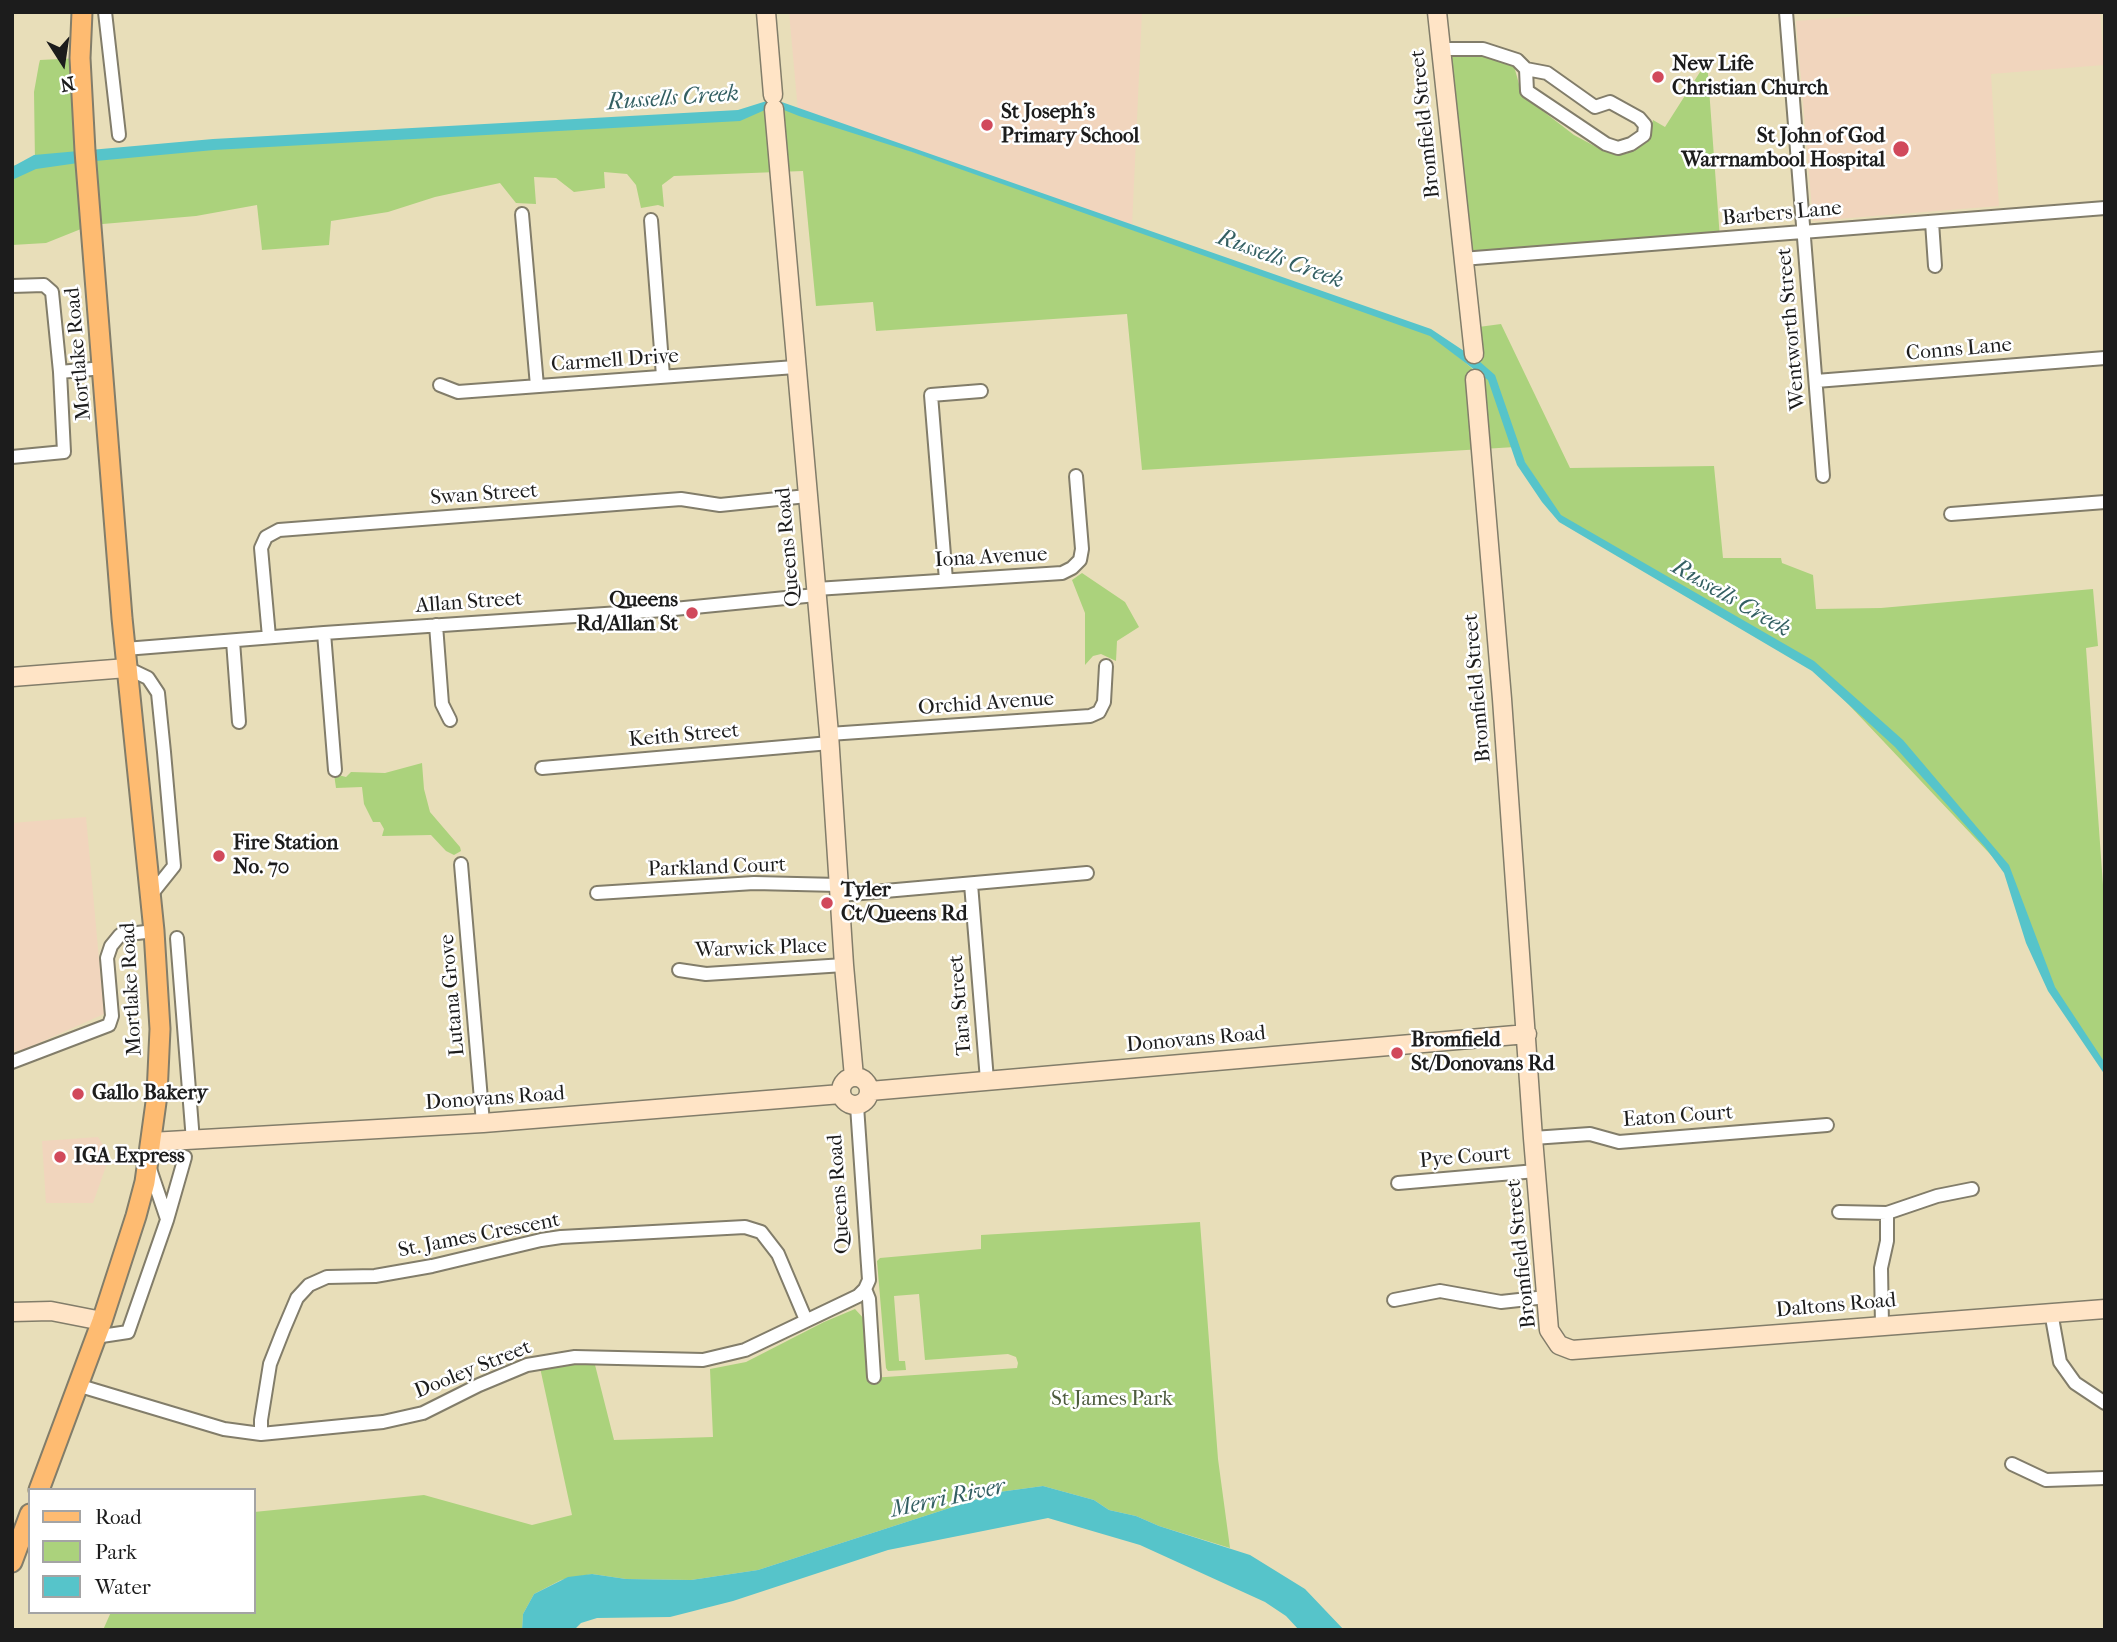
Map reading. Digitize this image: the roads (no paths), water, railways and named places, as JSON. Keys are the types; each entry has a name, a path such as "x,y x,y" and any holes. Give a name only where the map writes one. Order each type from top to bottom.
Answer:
{"main road":[{"name":"Mortlake Road","path":"40,1488 99,1329 136,1216 151,1142 157,1095 160,1029 154,931 126,659 85,151 80,35 76,12"},
{"name":"Mortlake Road","path":"80,35 82,12"},
{"path":"12,1562 28,1519"}],"street":[{"path":"105,12 119,135"},
{"name":"Queens Road","path":"766,12 829,739 854,1077"},
{"name":"Bromfield Street","path":"1437,12 1474,354 1549,1330 1559,1345 1572,1350"},
{"name":"Wentworth Street","path":"1786,12 1823,476"},
{"path":"1441,49 1483,49 1517,60 1526,69 1547,74 1595,107"},
{"path":"1526,69 1527,91 1605,144 1618,148 1631,144 1644,135 1645,125 1610,102 1595,107 1583,129"},
{"name":"Barbers Lane","path":"1462,259 2105,208"},
{"path":"522,214 537,386"},
{"path":"652,220 663,376"},
{"path":"1932,222 1936,266"},
{"path":"12,286 44,285 52,292 64,452 12,457"},
{"name":"Conns Lane","path":"1816,381 2105,358"},
{"name":"Carmell Drive","path":"439,385 458,392 795,367"},
{"path":"60,372 103,368"},
{"path":"946,580 931,395 981,391"},
{"name":"Iona Avenue","path":"816,592 1062,573 1080,560 1082,549 1076,476"},
{"name":"Swan Street","path":"269,637 261,548 266,537 279,530 681,499 719,505 807,496"},
{"path":"1951,514 2105,502"},
{"name":"Allan Street","path":"126,659 269,637 664,610 816,592"},
{"path":"436,625 442,704 450,720"},
{"path":"324,633 333,772"},
{"path":"233,641 239,722"},
{"path":"12,677 126,659"},
{"name":"Mortlake Road","path":"126,659 148,678 158,693 164,752 174,866 150,896"},
{"name":"Orchid Avenue","path":"829,739 1090,716 1099,712 1104,702 1105,666"},
{"name":"Keith Street","path":"542,768 829,739"},
{"name":"Lutana Grove","path":"461,864 483,1123"},
{"name":"Parkland Court","path":"597,893 754,883 839,890 971,884 1087,873"},
{"name":"Tara Street","path":"971,884 986,1080"},
{"path":"12,1062 109,1025 112,1016 107,958 111,946 120,936 154,931"},
{"path":"12,1312 51,1311 99,1329 128,1332 189,1149 177,938"},
{"name":"Warwick Place","path":"679,970 706,974 844,965"},
{"name":"Donovans Road","path":"870,1091 1527,1034"},
{"path":"854,1077 864,1081 870,1091 864,1102 857,1105 846,1103 841,1094 843,1083 854,1077"},
{"name":"Donovans Road","path":"151,1142 189,1149 841,1094"},
{"name":"Queens Road","path":"857,1105 874,1377"},
{"name":"Eaton Court","path":"1533,1138 1590,1134 1619,1142 1827,1125"},
{"name":"Mortlake Road","path":"148,1163 167,1220"},
{"name":"Pye Court","path":"1398,1183 1536,1171"},
{"path":"1839,1212 1887,1213 1937,1196 1972,1189"},
{"path":"1882,1325 1881,1268 1887,1241 1887,1213"},
{"name":"St. James Crescent","path":"261,1434 270,1364 282,1331 296,1298 309,1285 327,1277 375,1276 419,1269 561,1237 745,1227 761,1232 778,1254 806,1320"},
{"name":"Dooley Street","path":"77,1385 225,1429 261,1434 383,1422 424,1413 527,1365 575,1357 682,1361 725,1356 744,1350 858,1296 867,1285"},
{"path":"1394,1300 1440,1291 1501,1302 1546,1297"},
{"name":"Daltons Road","path":"1572,1350 2105,1308"},
{"path":"2051,1312 2060,1362 2075,1383 2105,1404"},
{"path":"2012,1464 2046,1480 2105,1478"}],"water":[{"path":"773,99 1431,329 1479,361 1495,375 1525,462 1561,515 1814,661 1903,740 2009,865 2055,987 2105,1063 2105,1075 2048,991 2026,943 2004,873 1985,847 1895,747 1812,671 1559,522 1517,465 1488,380 1430,336 912,152 774,106 740,121 214,150 36,169 12,180 12,167 34,155 213,139 738,110"},
{"path":"1043,1486 1094,1500 1109,1510 1136,1516 1250,1555 1305,1589 1344,1630 1299,1630 1286,1616 1265,1602 1140,1545 1048,1518 888,1550 733,1601 670,1617 597,1618 581,1623 574,1630 522,1630 523,1614 534,1594 568,1577 592,1574 626,1579 691,1580 758,1570 999,1492"}],"place":[{"name":"New Life Christian Church","path":"1658,77"},
{"name":"St Joseph's Primary School","path":"987,125"},
{"name":"St John of God Warrnambool Hospital","path":"1901,149"},
{"name":"Queens Rd/Allan St","path":"692,613"},
{"name":"Fire Station No. 70","path":"219,856"},
{"name":"Tyler Ct/Queens Rd","path":"827,903"},
{"name":"Bromfield St/Donovans Rd","path":"1397,1053"},
{"name":"Gallo Bakery","path":"78,1094"},
{"name":"IGA Express","path":"60,1157"}],"water label":[{"name":"Russells Creek","path":"673,99"},
{"name":"Russells Creek","path":"1280,260"},
{"name":"Russells Creek","path":"1731,599"},
{"name":"Merri River","path":"948,1499"}],"park label":[{"name":"St James Park","path":"1112,1400"}]}
